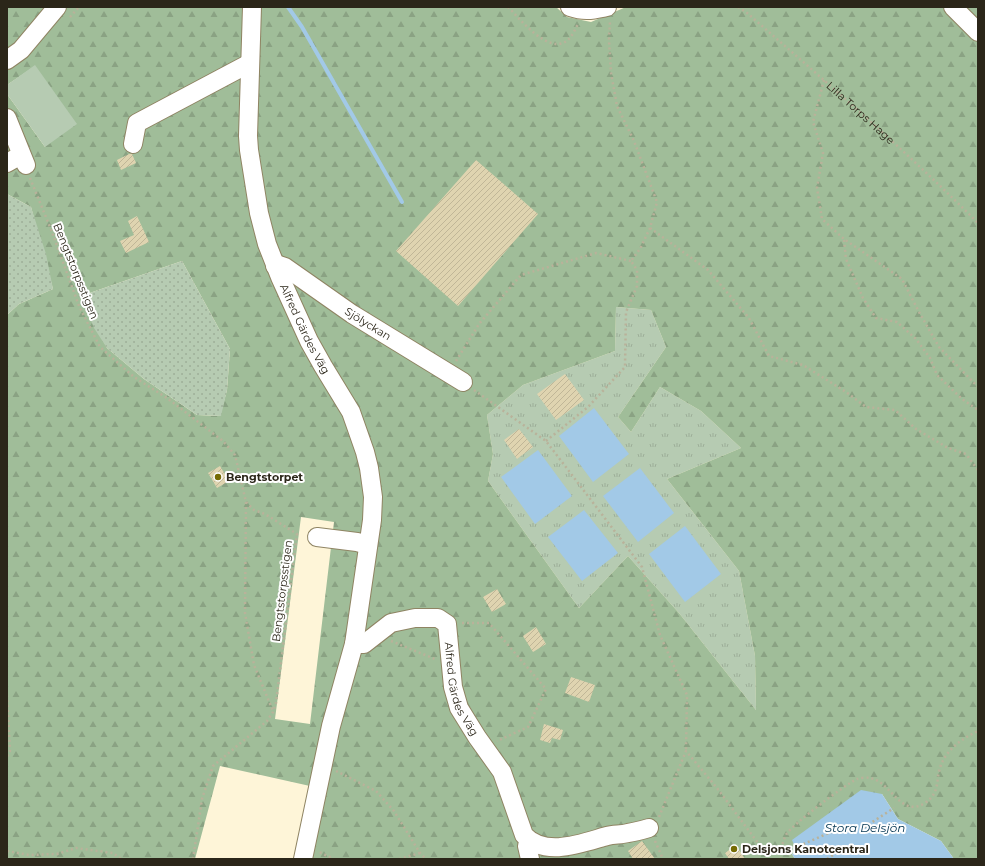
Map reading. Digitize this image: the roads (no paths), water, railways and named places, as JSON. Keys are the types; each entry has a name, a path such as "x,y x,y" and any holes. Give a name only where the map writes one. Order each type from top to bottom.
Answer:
{"street":[{"path":"7,60 21,50 57,7"},
{"name":"Alfred Gärdes Väg","path":"252,7 248,121 249,150 267,244 275,266 309,341 351,412 365,452 373,497 372,520 354,644 331,726 303,859"},
{"path":"953,7 978,32"},
{"path":"576,9 595,11 604,9"},
{"path":"133,144 137,123 250,63"},
{"path":"7,118 18,161"},
{"name":"Sjölyckan","path":"275,266 280,265 284,267 352,314 455,377"},
{"path":"317,537 357,542 368,545"},
{"name":"Alfred Gärdes Väg","path":"354,644 364,644 391,623 415,618 438,618 447,624 453,687 459,708 502,772 524,835 530,841"},
{"path":"530,859 527,846 530,841 552,847 574,845 594,841 608,836 649,828"}],"water":[{"path":"594,408 629,454 593,482 559,436"},
{"path":"538,450 572,496 535,524 501,477"},
{"path":"640,468 674,513 638,542 603,496"},
{"path":"584,510 618,553 582,581 548,537"},
{"path":"685,526 721,574 685,602 649,554"},
{"name":"Stora Delsjön","path":"861,790 882,794 898,819 941,841 954,859 795,859 792,854 797,851 792,840"}],"waterway":[{"path":"288,7 302,27 402,202"}],"place":[{"name":"Bengtstorpet","path":"218,477"},
{"name":"Delsjons Kanotcentral","path":"734,849"}]}
